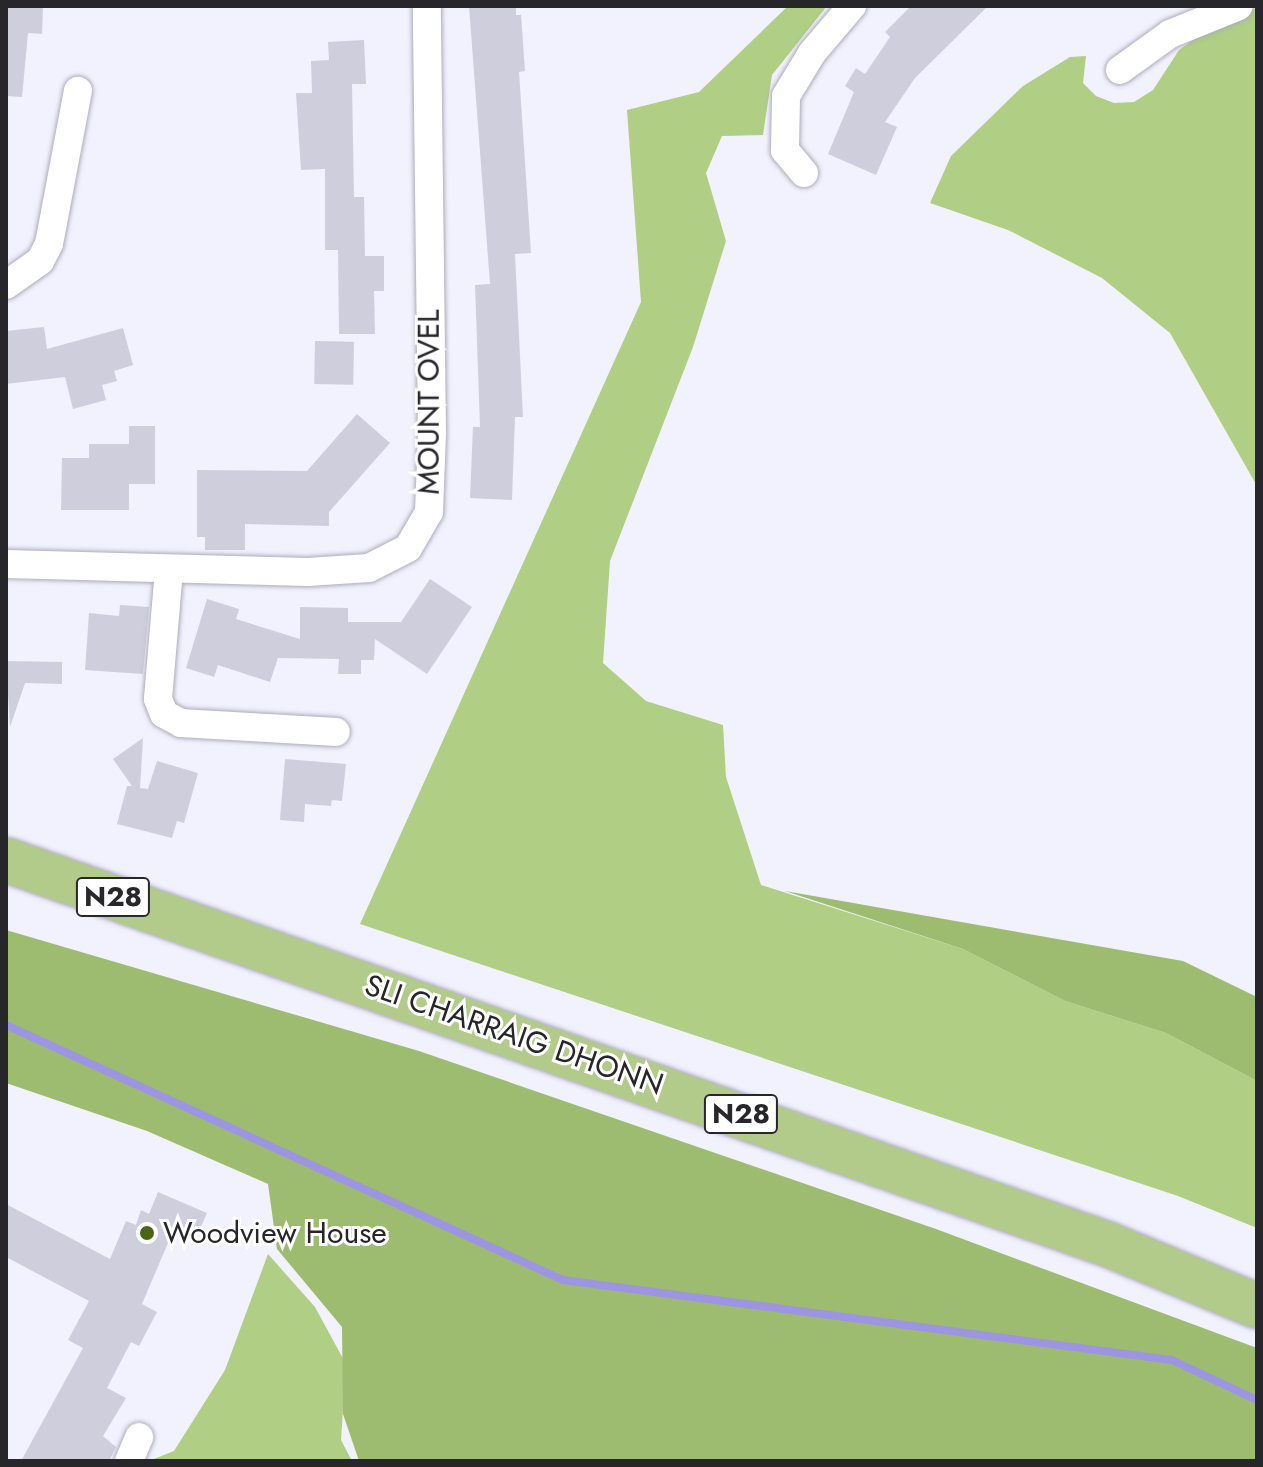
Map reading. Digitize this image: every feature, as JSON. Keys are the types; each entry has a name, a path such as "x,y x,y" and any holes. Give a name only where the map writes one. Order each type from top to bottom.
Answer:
{"highway":[{"name":"SLI CHARRAIG DHONN","path":"6,860 1077,1234 1257,1306"},
{"name":"SLI CHARRAIG DHONN","path":"6,886 220,935"}],"street":[{"name":"MOUNT OVEL","path":"6,564 169,570 369,568 408,548 429,512 427,6"},
{"path":"804,173 785,150 786,96 812,53 852,6"},
{"path":"1120,70 1170,34 1239,6"},
{"path":"6,285 40,261 49,244 78,91"},
{"path":"169,570 158,699 164,714 181,723 336,732"}],"green space":[{"path":"788,6 827,6 772,75 763,135 722,136 706,173 726,241 693,347 610,561 603,663 646,701 723,725 726,777 761,885 963,949 1065,1001 1166,1033 1257,1081 1257,1228 1178,1196 360,924 641,302 627,110 699,92"},
{"path":"1257,8 1257,486 1170,333 1102,278 1008,230 930,203 951,156 1023,86 1070,57 1086,56 1083,83 1096,96 1114,103 1134,102 1153,90 1179,50 1221,20"},
{"path":"785,891 1183,961 1257,997 1257,1081 1166,1033 1065,1001 963,949"},
{"path":"6,930 419,1051 936,1229 1257,1348 1257,1461 359,1461 343,1414 342,1327 277,1249 268,1184 147,1131 6,1083"},
{"path":"268,1254 315,1307 346,1364 341,1440 352,1461 149,1461 174,1451 225,1370"}],"building":[{"path":"6,6 43,6 42,34 28,33 22,97 6,96"},
{"path":"469,6 516,6 516,15 521,15 525,71 519,72 531,253 515,254 523,417 515,417 512,500 470,498 473,427 480,427 475,285 490,284"},
{"path":"911,6 988,6 915,78 885,122 897,127 876,175 828,154 854,92 845,86 856,68 865,74 890,37 885,32"},
{"path":"364,40 366,84 352,84 354,197 364,197 365,256 384,256 384,291 374,291 375,334 339,334 338,250 325,250 325,169 301,170 296,93 312,93 311,61 329,60 328,42"},
{"path":"44,327 47,349 123,328 133,365 114,371 117,381 102,385 106,400 73,409 65,377 6,384 6,331"},
{"path":"315,341 354,342 353,385 314,384"},
{"path":"357,414 390,443 329,512 329,526 245,524 245,550 205,550 205,537 197,537 197,470 307,471"},
{"path":"129,426 155,426 155,484 129,484 129,510 61,510 62,458 89,458 89,444 129,444"},
{"path":"430,579 472,607 427,674 375,639 374,660 361,660 361,674 338,674 339,659 278,658 270,682 218,665 214,677 186,668 207,599 239,609 236,619 300,639 300,607 348,608 348,622 401,622"},
{"path":"120,605 149,607 143,674 85,670 89,613 119,616"},
{"path":"6,661 62,662 62,684 25,683 10,727"},
{"path":"143,738 140,788 148,789 157,761 198,773 184,823 177,821 172,838 117,824 127,786 132,786 113,759"},
{"path":"285,759 346,764 342,801 332,800 331,806 305,804 304,822 280,820"},
{"path":"158,1192 207,1213 196,1238 174,1229 142,1304 157,1312 139,1346 131,1342 107,1388 126,1398 103,1436 116,1447 109,1461 21,1461 83,1348 68,1340 89,1301 6,1257 6,1204 110,1259 126,1221 136,1225 141,1210 149,1214"}],"waterway":[{"path":"6,1025 563,1280 1172,1360 1257,1400"}],"place":[{"name":"Woodview House","path":"147,1233"}]}
